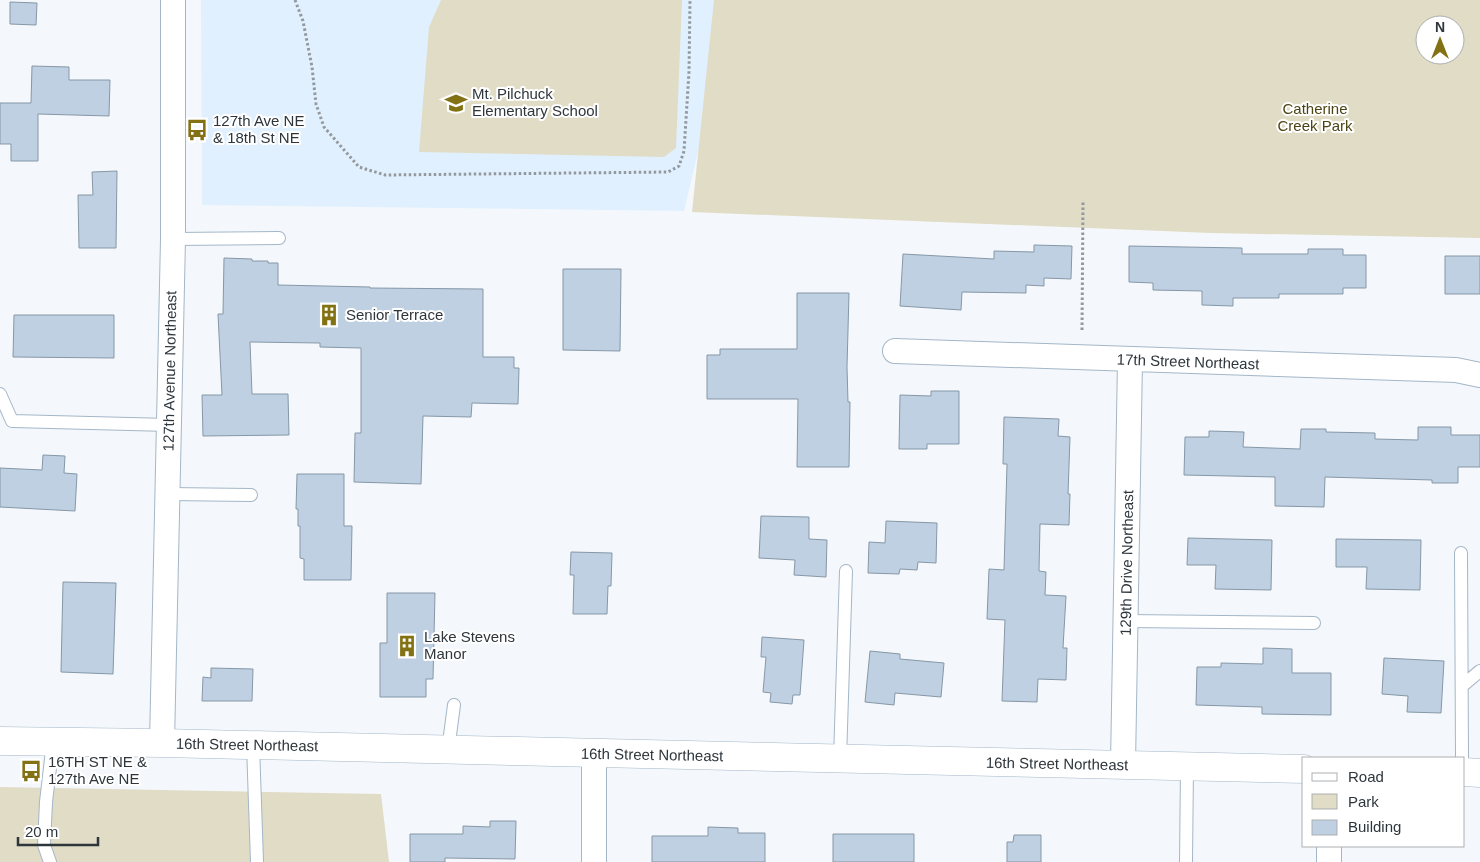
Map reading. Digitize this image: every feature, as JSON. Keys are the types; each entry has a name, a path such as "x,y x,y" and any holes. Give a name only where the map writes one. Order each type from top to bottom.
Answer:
{"street":[{"name":"127th Avenue Northeast","path":"162,743 173,239 173,0"},
{"name":"17th Street Northeast","path":"895,352 1456,370 1480,375"},
{"name":"129th Drive Northeast","path":"1124,765 1130,360"},
{"name":"16th Street Northeast","path":"0,741 1302,769"},
{"path":"594,754 594,862"},
{"path":"1465,772 1480,772"},
{"path":"1329,847 1329,862"}],"lane":[{"path":"173,239 279,238"},
{"path":"0,394 12,422 169,425"},
{"path":"168,494 251,496"},
{"path":"1461,553 1462,757"},
{"path":"840,759 846,571"},
{"path":"1126,621 1314,622"},
{"path":"1462,686 1480,671"},
{"path":"448,750 454,705"},
{"path":"50,862 44,845 46,802 53,742"},
{"path":"253,745 257,862"},
{"path":"1186,862 1187,766"}],"path":[{"path":"295,0 303,21 312,67 316,104 324,127 359,167 385,175 668,172 679,166 684,151 689,72 690,0"},
{"path":"1082,330 1083,202"}],"shaded area":[{"name":"Mt. Pilchuck Elementary School","path":"201,0 734,0 684,211 202,205"}],"green space":[{"path":"441,0 682,0 676,148 664,157 419,152 429,27"},
{"name":"Catherine Creek Park","path":"714,0 1480,0 1480,238 1211,233 692,212"},
{"path":"0,787 381,794 389,862 0,862"}],"building":[{"path":"10,2 37,3 36,25 10,24"},
{"path":"32,66 69,67 69,80 110,80 109,116 38,114 38,161 11,161 11,144 0,144 0,103 31,103"},
{"path":"117,171 116,248 79,248 78,195 93,195 92,172"},
{"path":"1034,245 1072,246 1071,279 1044,278 1044,286 1026,285 1026,293 962,292 961,310 900,306 903,254 994,259 994,251 1034,252"},
{"path":"1129,246 1242,248 1242,254 1308,254 1308,249 1343,249 1343,255 1366,255 1366,288 1343,288 1343,294 1279,294 1279,298 1233,298 1233,306 1202,305 1202,291 1153,290 1153,283 1129,282"},
{"path":"1445,256 1480,256 1480,294 1445,294"},
{"path":"224,258 252,259 252,261 278,263 278,285 483,289 483,357 514,357 514,368 519,368 518,404 472,403 471,417 423,416 421,484 354,482 355,433 361,433 361,348 320,347 320,343 250,342 252,394 288,394 289,435 203,436 202,395 222,395 218,314 223,314"},
{"path":"563,269 621,269 620,351 563,350"},
{"path":"797,293 849,293 847,367 848,402 850,402 849,467 797,467 798,399 707,399 707,355 720,355 720,349 797,349"},
{"path":"14,315 114,315 114,358 13,357"},
{"path":"931,391 959,391 959,444 927,444 927,449 899,449 900,395 931,396"},
{"path":"1004,417 1059,419 1058,436 1070,437 1069,525 1040,524 1039,571 1046,572 1045,595 1066,596 1063,648 1067,648 1066,680 1038,679 1037,702 1002,701 1005,620 987,619 989,569 1004,570 1007,464 1003,464"},
{"path":"1418,427 1451,427 1451,435 1480,435 1480,467 1458,467 1458,483 1432,483 1432,480 1325,477 1324,507 1275,506 1275,477 1184,475 1185,437 1209,437 1209,431 1244,432 1243,447 1300,449 1301,429 1326,429 1326,432 1375,433 1375,439 1418,440"},
{"path":"43,455 65,456 64,473 77,474 75,511 0,507 0,468 42,470"},
{"path":"297,474 344,474 344,526 352,526 351,580 304,580 304,559 300,558 300,526 298,526 298,509 296,509"},
{"path":"761,516 809,517 809,539 827,540 826,577 794,575 795,560 759,558"},
{"path":"886,521 937,523 936,563 918,562 917,570 900,569 899,574 868,573 869,542 885,543"},
{"path":"1188,538 1272,540 1271,590 1215,589 1216,565 1187,565"},
{"path":"1336,539 1421,540 1420,590 1366,589 1367,567 1336,567"},
{"path":"571,552 612,553 611,586 608,586 607,614 573,614 574,575 570,575"},
{"path":"63,582 116,583 113,674 61,672"},
{"name":"Lake Stevens Manor","path":"387,593 435,593 433,679 426,679 426,697 380,697 380,643 387,643"},
{"path":"762,637 804,640 800,695 793,695 792,704 770,702 771,693 763,692 766,657 761,657"},
{"path":"1263,648 1292,649 1292,673 1331,673 1331,715 1262,714 1262,707 1196,705 1197,667 1221,667 1221,663 1263,664"},
{"path":"870,651 900,654 900,659 944,663 941,697 895,693 894,705 865,702"},
{"path":"1384,658 1444,661 1441,713 1407,712 1408,696 1382,694"},
{"path":"211,668 253,669 252,701 202,701 203,677 211,678"},
{"path":"490,821 516,821 515,859 445,858 445,862 410,862 410,834 463,834 463,826 490,827"},
{"path":"708,827 738,828 738,833 765,833 765,862 652,862 652,836 708,836"},
{"path":"833,834 914,834 914,862 833,862"},
{"path":"1014,835 1041,835 1041,862 1007,862 1007,842 1013,842"}],"place":[{"name":"Mt. Pilchuck Elementary School","path":"456,103"},
{"name":"127th Ave NE & 18th St NE","path":"197,130"},
{"name":"Senior Terrace","path":"329,315"},
{"name":"Lake Stevens Manor","path":"407,646"},
{"name":"16TH ST NE & 127th Ave NE","path":"31,771"}]}
